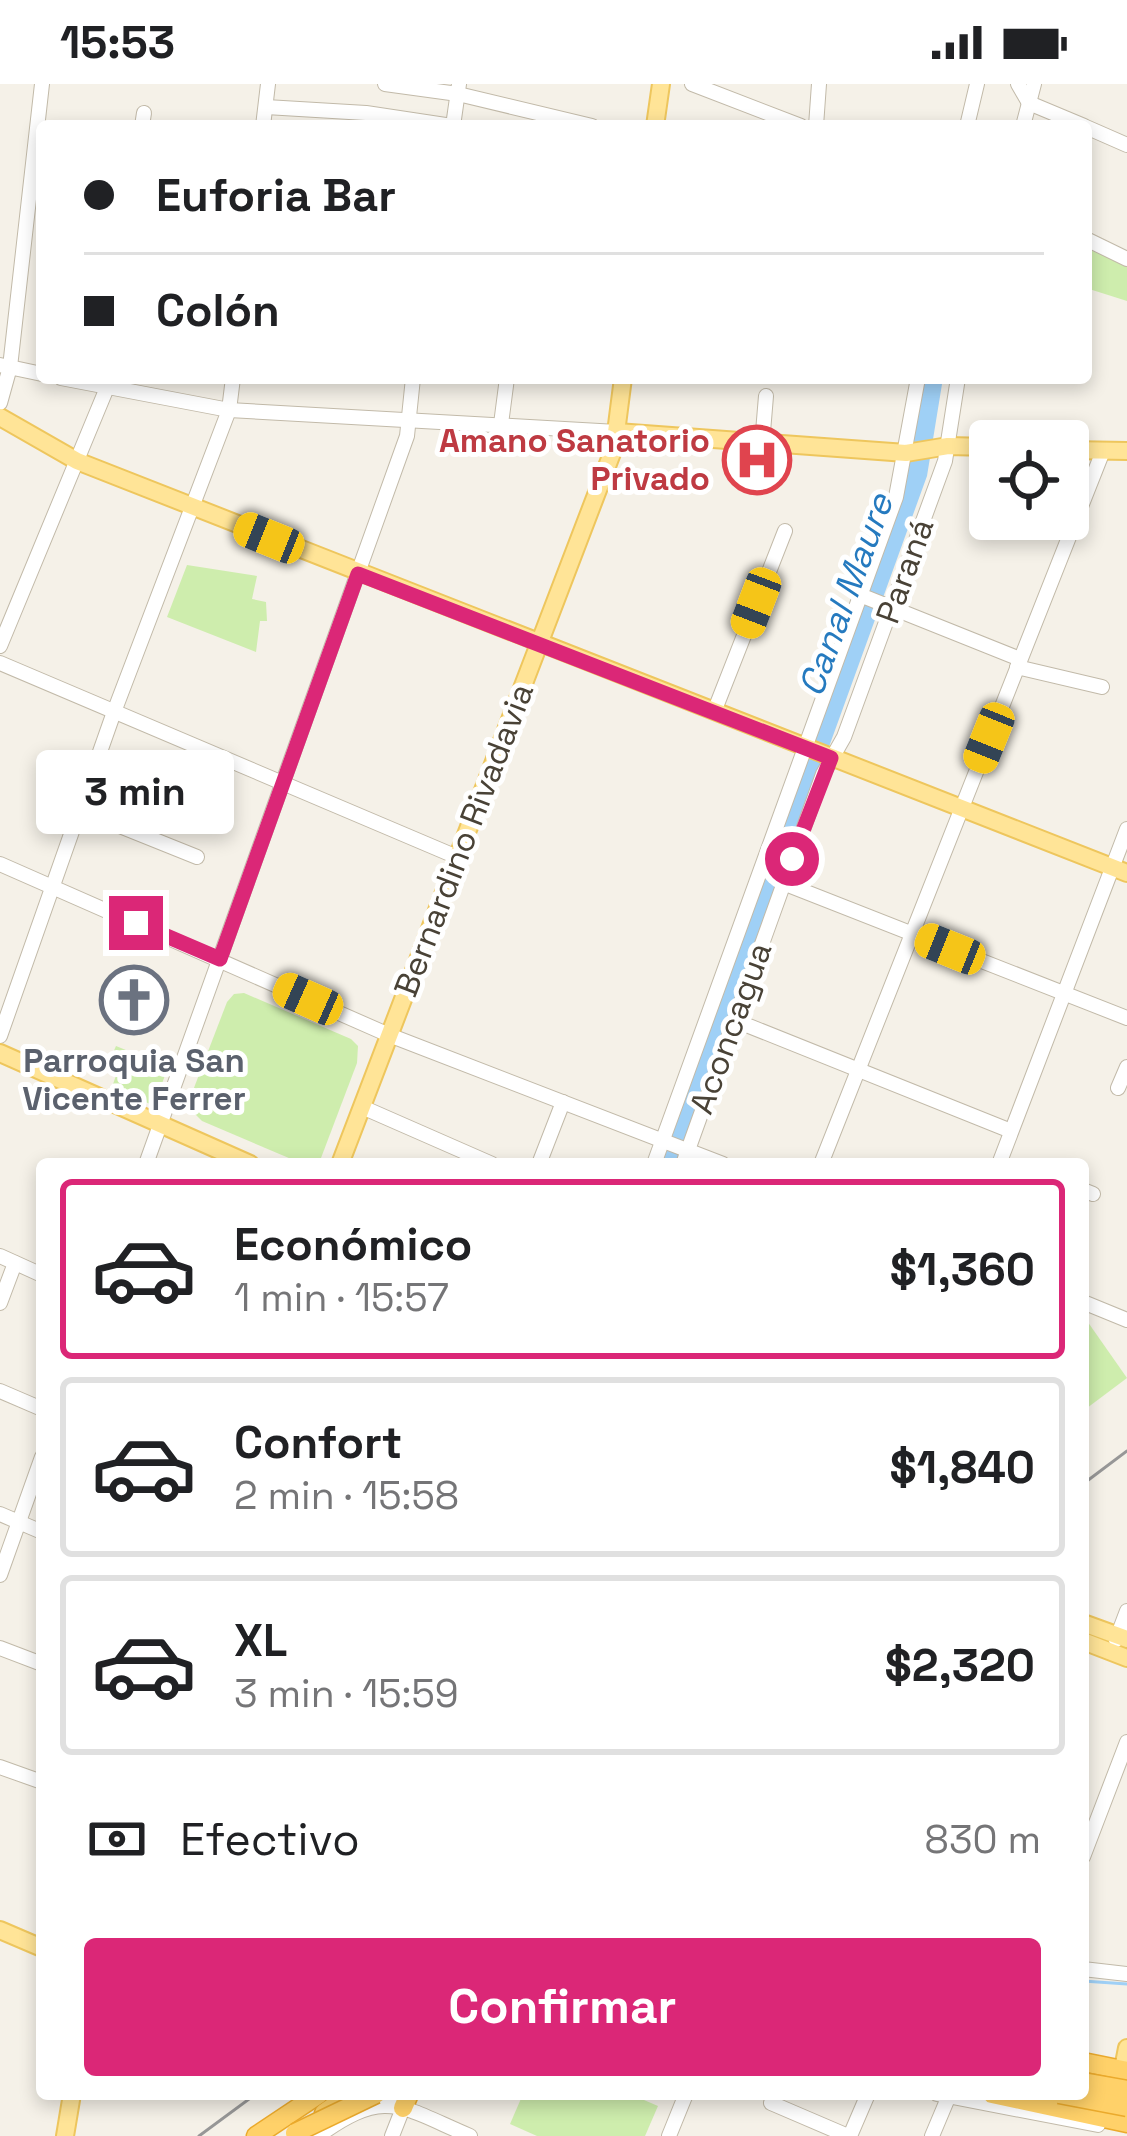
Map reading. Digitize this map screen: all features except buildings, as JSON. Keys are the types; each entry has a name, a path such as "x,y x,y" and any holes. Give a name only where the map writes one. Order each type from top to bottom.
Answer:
{"highway":[{"path":"1089,2062 1126,2061"},
{"path":"1089,2083 1127,2090"},
{"path":"253,2136 295,2100"},
{"path":"253,2136 310,2100"},
{"path":"292,2134 342,2100"},
{"path":"292,2134 362,2100"},
{"path":"1017,2100 1118,2124"},
{"path":"1071,2100 1118,2124"}],"main road":[{"path":"656,120 661,84"},
{"name":"Bernardino Rivadavia","path":"342,1158 541,644 617,432 622,384"},
{"path":"0,417 77,461 1120,870"},
{"path":"617,432 909,452 969,448"},
{"path":"1089,451 1127,452"},
{"path":"0,1053 236,1158"},
{"path":"1089,1627 1121,1646"},
{"path":"1089,1642 1121,1646"},
{"path":"0,1930 36,1945"},
{"path":"1118,2124 1126,2061"},
{"path":"65,2136 71,2100"}],"street":[{"path":"41,120 43,84"},
{"path":"264,120 268,84"},
{"path":"385,84 459,89 570,120"},
{"path":"692,84 785,120"},
{"path":"816,120 819,84"},
{"path":"968,120 977,84"},
{"path":"1018,84 1029,103 1070,120"},
{"path":"1025,120 1034,84"},
{"path":"454,120 459,89"},
{"path":"266,106 365,120"},
{"path":"1092,129 1127,145"},
{"path":"0,404 36,201"},
{"path":"1092,242 1127,259"},
{"path":"5,366 36,373"},
{"path":"0,646 110,384"},
{"path":"114,384 230,410 617,432"},
{"path":"0,1036 114,712 230,410 232,384"},
{"path":"148,1158 358,574 410,420 413,384"},
{"path":"501,424 506,384"},
{"path":"0,864 389,1035 677,1149 818,753 909,452 917,384"},
{"name":"Paraná","path":"818,753 844,737 956,384"},
{"path":"762,444 766,396"},
{"path":"823,1158 1103,451"},
{"path":"714,712 784,531"},
{"path":"862,597 1019,663 1102,687"},
{"path":"0,664 457,857"},
{"name":"Aconcagua","path":"677,1149 734,1020 780,855 818,753"},
{"path":"80,810 196,857"},
{"path":"1005,1158 1064,994 1120,870 1127,829"},
{"path":"772,885 912,933 1127,1018"},
{"path":"734,1020 1012,1131"},
{"path":"1118,1088 1127,1067"},
{"path":"541,1158 563,1102"},
{"path":"362,1107 478,1158"},
{"path":"0,1303 7,1260 36,1272"},
{"path":"1089,1304 1127,1320"},
{"path":"0,1391 36,1406"},
{"path":"0,1575 36,1474"},
{"path":"0,1514 36,1529"},
{"path":"1121,1646 1127,1612"},
{"path":"0,1648 36,1662"},
{"path":"1089,1830 1127,1742"},
{"path":"0,1767 36,1780"},
{"path":"1089,1970 1127,1974"},
{"path":"669,2136 684,2100"},
{"path":"771,2103 849,2136 865,2100"},
{"path":"932,2136 942,2100"},
{"path":"968,2100 1118,2124"},
{"path":"318,2136 367,2106 406,2101 470,2136"},
{"path":"392,2136 406,2101"}],"green space":[{"path":"1092,251 1127,266 1127,301 1092,290"},
{"path":"187,565 257,576 252,599 266,602 267,621 260,621 256,652 167,617"},
{"path":"244,993 358,1046 357,1063 321,1158 289,1158 202,1121 191,1110 192,1093 234,994"},
{"path":"116,1046 168,1067 155,1103 112,1087 119,1067 109,1062"},
{"path":"1089,1324 1127,1378 1089,1406"},
{"path":"520,2100 644,2100 658,2106 645,2136 537,2136 510,2124"}],"water":[{"path":"923,384 942,384 927,476 680,1158 664,1158 899,505"}],"waterway":[{"path":"1089,1981 1127,1984"}],"tram line":[{"path":"1089,1480 1127,1451"},
{"path":"199,2136 248,2100"}],"place":[{"name":"Amano Sanatorio Privado","path":"757,460"},
{"name":"Parroquia San Vicente Ferrer","path":"134,1000"}],"route":[{"path":"136,923 220,959 358,574 831,758 792,859"}],"water label":[{"name":"Canal Maure","path":"846,595"}]}
